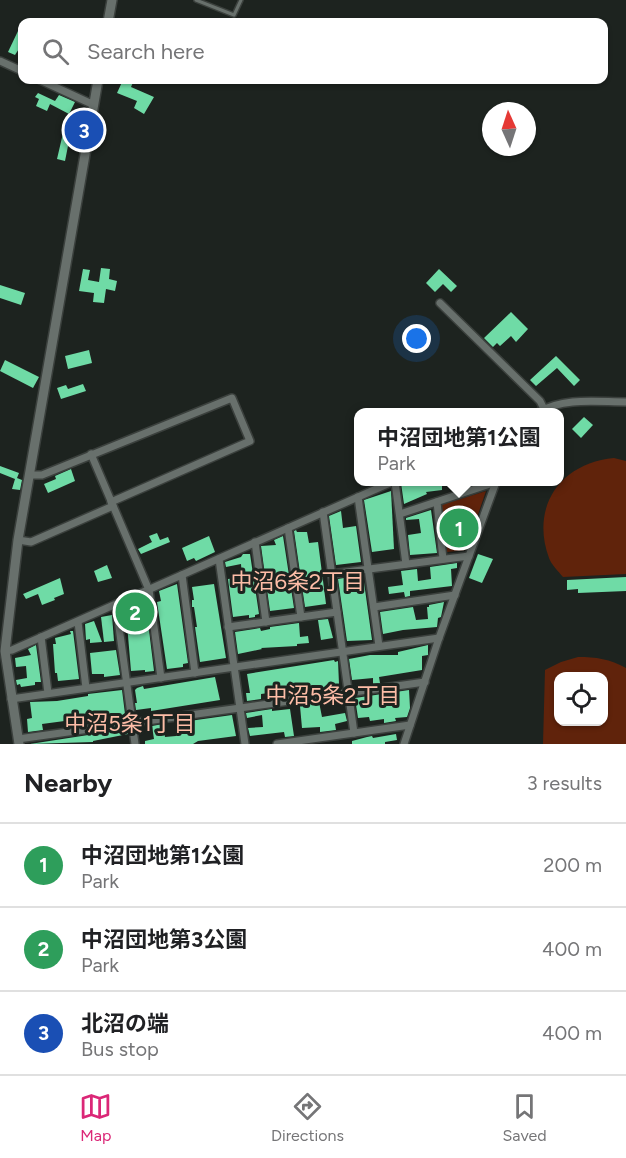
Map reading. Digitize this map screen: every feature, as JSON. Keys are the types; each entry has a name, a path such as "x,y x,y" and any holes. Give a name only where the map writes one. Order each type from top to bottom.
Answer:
{"street":[{"path":"109,18 112,0"},
{"path":"0,61 18,69"},
{"path":"49,84 94,105"},
{"path":"97,84 18,540 3,651 19,742 132,723 425,682"},
{"path":"440,303 540,400 541,408"},
{"path":"18,540 31,542 250,441 232,398 42,475 30,475"},
{"path":"551,408 573,401 626,402"},
{"path":"92,454 148,590 161,678"},
{"path":"3,651 12,650 41,638 384,486"},
{"path":"395,486 406,564"},
{"path":"400,514 484,486"},
{"path":"404,744 439,638 495,486"},
{"path":"358,497 380,646"},
{"path":"437,502 444,559"},
{"path":"323,512 354,733"},
{"path":"288,528 301,617"},
{"path":"255,542 266,622"},
{"path":"331,574 469,556"},
{"path":"219,559 245,744"},
{"path":"182,575 195,673"},
{"path":"374,607 455,596"},
{"path":"116,605 135,744"},
{"path":"228,627 336,612"},
{"path":"78,621 86,688"},
{"path":"41,638 48,693"},
{"path":"11,699 439,638"},
{"path":"277,744 410,725"}],"lane":[{"path":"196,0 234,15 241,0"}],"shaded area":[{"path":"614,458 626,461 626,574 563,577 550,560 544,539 547,505 554,490 558,486 564,486 565,478 579,468"},
{"path":"486,491 466,550 447,552 441,505"},
{"path":"146,596 149,618 124,622 122,605"},
{"path":"578,657 609,661 626,668 626,744 543,744 545,670"}],"building":[{"path":"18,31 18,50 15,55 8,52"},
{"path":"121,84 132,84 131,87 154,97 144,114 134,108 137,101 117,93"},
{"path":"38,93 55,101 59,95 75,102 69,114 50,104 47,111 36,106 39,99 35,97"},
{"path":"64,129 74,131 73,137 70,136 65,161 57,159"},
{"path":"101,268 110,269 109,279 117,281 115,291 106,289 104,303 93,302 94,293 79,291 83,269 90,270 88,280 99,282"},
{"path":"439,269 457,286 451,292 443,284 435,292 426,283"},
{"path":"0,285 25,293 21,305 0,298"},
{"path":"511,312 528,329 516,342 511,336 500,346 497,343 493,347 484,338"},
{"path":"89,350 92,363 68,369 65,356"},
{"path":"556,356 580,380 574,386 557,368 536,386 530,380"},
{"path":"5,360 39,377 33,388 0,371"},
{"path":"83,384 86,391 61,399 57,388 66,385 68,389"},
{"path":"584,417 593,425 581,438 572,429"},
{"path":"0,466 19,473 17,478 22,480 20,490 12,489 15,479 0,473"},
{"path":"71,469 75,481 48,493 44,484"},
{"path":"401,486 442,486 442,490 426,492 427,494 404,504"},
{"path":"391,491 394,549 372,552 364,500"},
{"path":"431,510 437,553 410,555 408,535 421,533 419,519 406,520 406,518"},
{"path":"341,511 343,528 356,526 361,562 336,565 329,516"},
{"path":"294,531 307,532 309,543 318,542 326,604 305,607"},
{"path":"157,533 160,540 168,537 170,542 141,554 138,549 152,542 149,536"},
{"path":"209,536 215,552 196,561 194,558 187,561 182,548"},
{"path":"283,536 294,608 270,611 261,546 276,545 274,540"},
{"path":"243,554 250,554 259,614 249,618 249,615 233,617 228,579 242,577 241,564 226,567 225,562 241,557"},
{"path":"478,554 493,559 482,583 469,578"},
{"path":"457,563 457,568 451,569 452,586 410,591 410,596 405,597 404,592 389,594 388,587 403,585 401,571 417,569 418,581 431,579 430,567"},
{"path":"107,565 112,578 98,582 94,571"},
{"path":"363,575 372,640 347,641 338,579"},
{"path":"626,577 626,591 578,593 578,589 567,590 567,580"},
{"path":"60,578 64,594 54,598 55,600 42,605 38,594 26,599 23,594"},
{"path":"177,584 188,663 183,664 183,667 167,669 157,602 161,601 159,591"},
{"path":"214,584 226,658 200,662 195,627 197,627 194,607 192,607 192,600 194,600 192,587"},
{"path":"444,602 437,627 383,634 380,612 413,607 416,620 428,619 427,607"},
{"path":"112,615 114,641 104,642 101,617"},
{"path":"328,619 333,638 321,640 318,620"},
{"path":"94,621 102,642 90,643 90,639 86,640 85,624"},
{"path":"148,622 154,671 131,671 127,624"},
{"path":"299,623 300,637 308,636 309,643 261,648 238,654 235,632 260,628 261,631 270,629 270,627"},
{"path":"70,631 73,631 79,679 58,681 57,673 55,673 53,644 56,644 55,638 71,634"},
{"path":"36,645 41,682 21,687 20,684 17,685 16,680 27,678 26,666 16,667 15,658 31,655 28,649"},
{"path":"428,645 428,655 422,656 422,670 379,677 380,683 373,684 373,678 352,680 349,659 370,655 398,655 398,652"},
{"path":"116,650 120,675 104,677 104,674 92,674 90,653"},
{"path":"338,661 339,684 333,685 334,689 315,692 314,687 288,690 288,695 280,697 279,691 261,694 261,699 247,701 246,693 250,693 247,674"},
{"path":"215,677 220,700 151,711 151,708 136,710 135,690 137,688 143,686 144,689"},
{"path":"122,690 125,714 122,715 122,719 114,720 113,715 42,724 43,730 28,732 27,719 32,718 30,702 57,701"},
{"path":"409,690 410,708 407,717 395,718 396,721 384,723 384,719 370,721 369,717 358,718 355,698"},
{"path":"319,702 322,717 345,713 347,721 335,724 336,730 320,732 320,727 302,728 300,706"},
{"path":"272,709 272,711 290,709 294,736 285,737 284,732 250,736 248,728 263,727 262,715 247,718 246,713"},
{"path":"232,715 236,736 198,741 193,744 145,744 145,741 154,739 152,726 163,724 165,737 176,736 175,723"},
{"path":"127,729 128,734 93,742 30,744"},
{"path":"396,734 397,740 385,742 385,744 352,744 352,741 367,737"}],"place":[{"name":"北沼の端","path":"84,130"},
{"name":"中沼団地第1公園","path":"459,528"},
{"name":"中沼団地第3公園","path":"135,612"}],"district":[{"name":"中沼6条2丁目","path":"298,581"},
{"name":"中沼5条2丁目","path":"333,695"},
{"name":"中沼5条1丁目","path":"130,723"}]}
